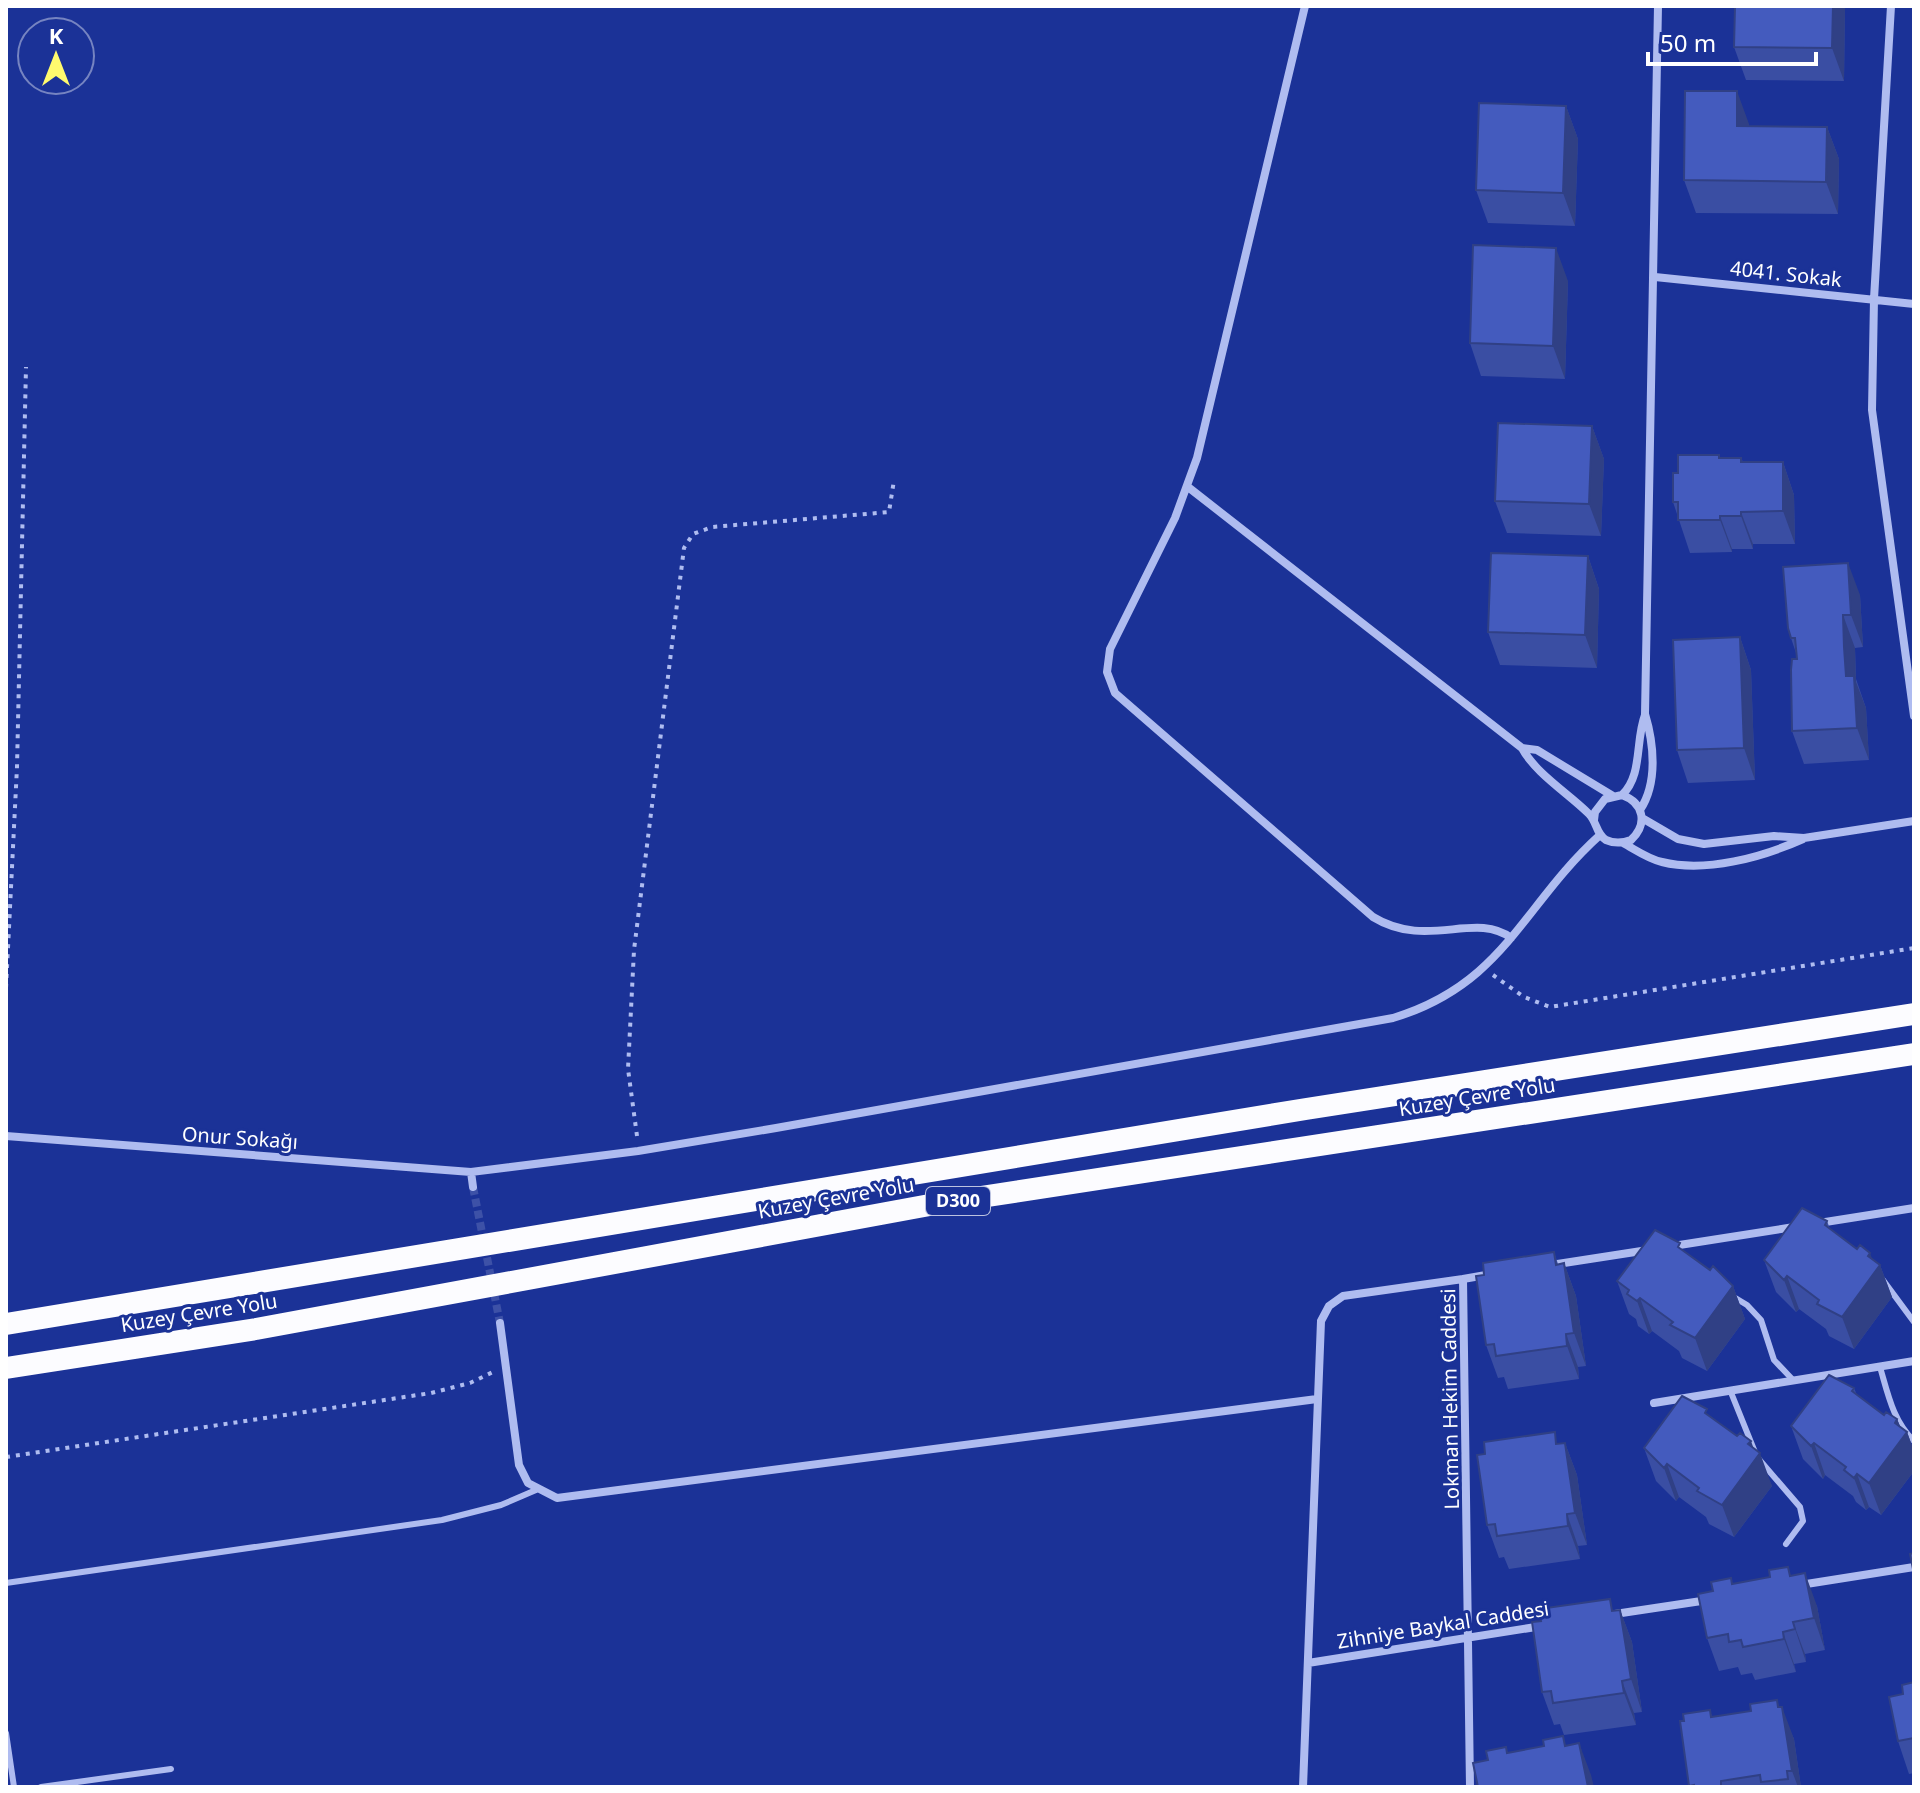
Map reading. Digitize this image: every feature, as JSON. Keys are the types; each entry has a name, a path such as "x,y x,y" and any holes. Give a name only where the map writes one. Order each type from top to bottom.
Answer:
{"highway":[{"name":"Kuzey Çevre Yolu","path":"6,1324 1322,1106 1914,1014"},
{"name":"Kuzey Çevre Yolu","path":"6,1368 256,1329 935,1204 1914,1054"}],"street":[{"path":"1305,6 1205,429 1188,487 1110,649 1107,672 1115,693 1373,917 1405,931 1438,933 1489,927 1511,938"},
{"path":"1623,843 1637,834 1651,783 1651,735 1645,714 1658,6"},
{"path":"1891,6 1874,299 1872,410 1914,716"},
{"name":"4041. Sokak","path":"1655,277 1914,304"},
{"path":"1188,487 1522,748 1529,761 1594,820 1600,835 1615,843 1623,843 1648,858 1692,866 1778,850 1804,838"},
{"path":"1594,820 1599,804 1618,795 1634,777 1637,735 1645,714"},
{"path":"1522,748 1537,750 1618,795 1630,798 1641,814 1668,834 1690,842 1774,836 1804,838 1914,821"},
{"name":"Onur Sokağı","path":"6,1136 471,1172 638,1151 1393,1018 1446,997 1485,969 1600,835"},
{"path":"471,1172 473,1187"},
{"path":"1541,1267 1914,1208"},
{"name":"Lokman Hekim Caddesi","path":"1470,1787 1463,1279 1494,1274"},
{"path":"1303,1787 1320,1329 1325,1313 1336,1300 1352,1293 1463,1279"},
{"path":"500,1323 519,1465 536,1490 568,1498 1317,1399"},
{"path":"1654,1403 1914,1361"},
{"path":"1791,1586 1914,1567"},
{"path":"1607,1616 1714,1599"},
{"name":"Zihniye Baykal Caddesi","path":"1308,1663 1546,1625"}],"lane":[{"path":"1877,1273 1914,1322"},
{"path":"1730,1295 1747,1305 1761,1320 1774,1360 1793,1380"},
{"path":"1880,1367 1901,1429 1914,1441"},
{"path":"1730,1390 1757,1457 1800,1507 1803,1521 1786,1544"},
{"path":"6,1583 442,1520 501,1505 536,1490"},
{"path":"6,1733 14,1787"},
{"path":"41,1787 171,1769"}],"path":[{"path":"6,988 17,767 26,367"},
{"path":"638,1151 628,1069 634,950 684,548 693,534 712,527 889,512 894,480"},
{"path":"1485,969 1524,997 1550,1007 1914,948"},
{"path":"6,1457 431,1393 470,1383 505,1364"}],"building":[{"path":"1735,6 1833,6 1832,48 1734,47"},
{"path":"1685,91 1737,91 1737,126 1827,127 1826,182 1684,180"},
{"path":"1479,103 1566,106 1563,193 1476,190"},
{"path":"1473,245 1556,248 1553,346 1470,343"},
{"path":"1498,423 1592,426 1589,504 1495,501"},
{"path":"1678,455 1719,455 1719,458 1741,458 1741,462 1783,462 1783,511 1741,512 1741,516 1720,516 1720,520 1678,520 1678,502 1673,502 1673,473 1678,473"},
{"path":"1491,553 1588,556 1585,635 1488,632"},
{"path":"1848,563 1851,615 1843,615 1844,647 1846,676 1854,676 1857,728 1792,731 1791,670 1792,659 1797,659 1795,638 1791,638 1788,628 1783,567"},
{"path":"1740,637 1744,748 1677,750 1673,640"},
{"path":"1802,1208 1827,1221 1825,1225 1857,1249 1860,1245 1880,1265 1842,1317 1817,1304 1819,1300 1787,1276 1784,1280 1764,1260"},
{"path":"1655,1230 1680,1243 1678,1247 1710,1270 1713,1266 1733,1286 1695,1338 1670,1325 1673,1322 1640,1298 1637,1301 1627,1294 1629,1290 1617,1281"},
{"path":"1554,1252 1556,1265 1564,1263 1574,1333 1566,1334 1567,1346 1496,1356 1494,1344 1486,1345 1476,1276 1484,1275 1483,1263"},
{"path":"1829,1375 1854,1388 1852,1391 1884,1415 1886,1412 1897,1419 1895,1423 1907,1432 1869,1483 1857,1474 1854,1478 1844,1470 1846,1467 1814,1443 1811,1446 1791,1426"},
{"path":"1682,1396 1707,1409 1705,1413 1737,1436 1740,1433 1751,1441 1748,1444 1760,1453 1722,1505 1697,1491 1699,1488 1667,1464 1664,1468 1644,1448"},
{"path":"1555,1432 1556,1444 1565,1443 1575,1513 1567,1514 1568,1526 1497,1536 1495,1524 1487,1525 1477,1455 1485,1454 1484,1442"},
{"path":"1914,1553 1914,1574 1910,1554"},
{"path":"1788,1567 1790,1576 1805,1573 1814,1618 1793,1622 1795,1629 1783,1632 1784,1639 1743,1647 1741,1640 1729,1642 1728,1634 1707,1638 1698,1594 1713,1591 1711,1582 1731,1578 1732,1584 1770,1577 1769,1570"},
{"path":"1610,1599 1612,1611 1620,1610 1631,1679 1622,1681 1624,1693 1553,1703 1551,1691 1542,1692 1532,1622 1541,1621 1539,1609"},
{"path":"1914,1682 1914,1738 1898,1741 1889,1697 1903,1694 1902,1685"},
{"path":"1777,1700 1778,1707 1782,1707 1792,1771 1787,1771 1788,1779 1761,1782 1760,1775 1721,1781 1721,1787 1689,1786 1680,1721 1684,1721 1683,1714 1710,1710 1711,1717 1751,1711 1750,1704"},
{"path":"1563,1736 1565,1746 1579,1743 1588,1787 1478,1787 1473,1763 1488,1760 1486,1751 1506,1747 1507,1753 1544,1746 1543,1740"}],"tunnel":[{"path":"473,1187 500,1323"}]}
